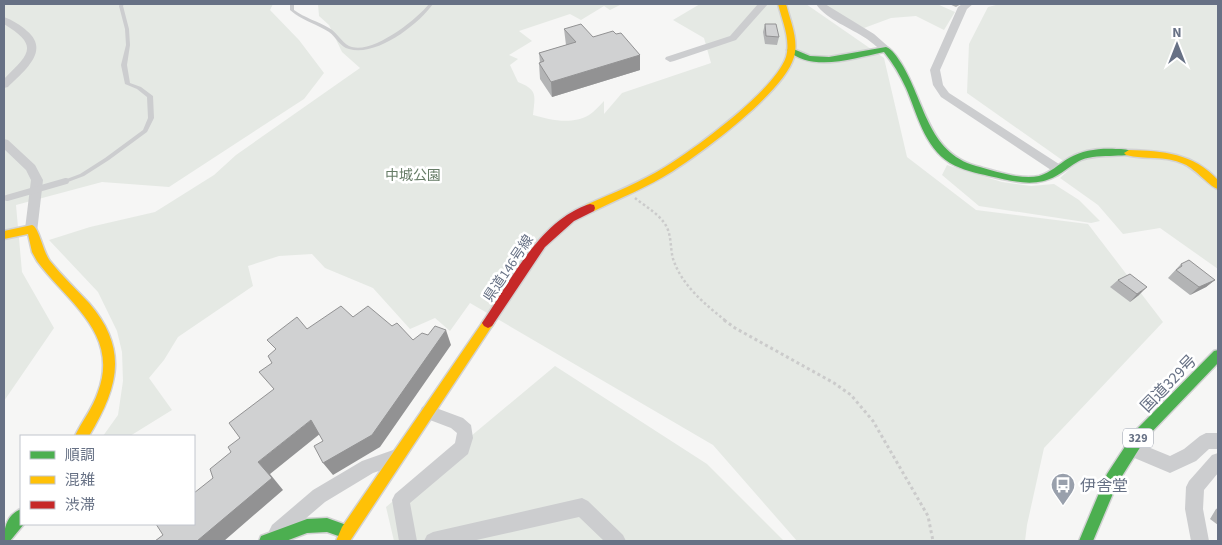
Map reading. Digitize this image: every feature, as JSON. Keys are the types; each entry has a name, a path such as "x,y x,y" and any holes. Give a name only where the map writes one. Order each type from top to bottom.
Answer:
{"main road":[{"path":"782,4 791,50 808,58 829,60 886,49 894,57 933,138 948,157 972,169 1027,180 1040,179 1092,152 1157,154 1183,157 1199,164 1209,172 1218,186"},
{"name":"県道146号線","path":"345,537 541,244 570,218 667,170 710,140 766,90 784,70 790,58 791,50"},
{"path":"4,236 32,229 40,257 91,314 110,350 110,376 98,411 83,435"},
{"name":"国道329号","path":"1086,541 1112,479 1131,448 1141,434 1218,355"},
{"path":"4,537 20,517"},
{"path":"268,540 307,526 327,525 345,537"}],"street":[{"path":"670,59 733,38 763,4"},
{"path":"820,4 829,12 879,42 886,49"},
{"path":"968,4 963,7 935,70 938,85 945,95 1058,169"},
{"path":"4,20 30,36 33,44 30,57 4,85"},
{"path":"4,142 31,168 36,180 32,229"},
{"path":"408,541 401,500 462,448 465,438 465,430 456,422 428,412"},
{"path":"1131,448 1170,465 1190,455 1206,441 1218,441"},
{"path":"268,540 319,496 368,467 397,457"},
{"path":"1200,541 1194,509 1194,488 1218,461"},
{"path":"433,541 582,507 617,541"}],"lane":[{"path":"5,199 66,181 107,160 145,131 151,118 150,96 128,84 124,65 128,45 127,29 122,4"},
{"path":"292,4 292,10 297,15 335,33 344,45 360,49 372,47 410,25 431,4"}],"path":[{"path":"626,191 662,220 668,230 674,264 683,280 712,310 735,328 834,383 851,395 874,421 928,516 933,541"}],"green space":[{"path":"4,4 273,4 270,10 299,40 324,73 304,99 169,187 102,182 16,205 22,272 54,328 4,401"},
{"name":"中城公園","path":"318,4 622,4 610,10 604,6 581,20 570,14 519,31 532,41 509,55 518,59 510,65 518,82 529,88 534,94 533,115 568,121 589,115 604,101 604,114 622,93 711,63 704,38 673,20 700,4 806,4 884,58 907,157 976,210 1088,224 1163,322 1044,448 1025,541 797,541 713,445 470,303 450,331 435,318 410,329 373,288 325,268 312,254 279,256 248,266 253,286 178,337 164,360 149,378 172,410 132,435 104,435 118,415 123,381 122,352 117,331 98,292 49,240 90,227 155,212 214,175 236,155 360,68 342,52 329,25 319,16"},
{"path":"824,4 937,4 955,12 944,30 916,16 891,18 864,28 836,13"},
{"path":"1000,4 1218,4 1218,269 1160,228 1123,234 1098,205 1060,178 1072,167 967,93 969,44 988,7"},
{"path":"947,165 1002,182 1031,186 1054,184 1079,200 1100,221 1091,223 979,206 942,175"},
{"path":"555,366 707,464 784,541 394,541 386,507"}],"building":[{"path":"581,24 593,37 613,31 616,34 621,33 640,55 551,82 539,63 544,61 539,53 576,42 564,29"},
{"path":"765,24 776,24 779,37 766,36"},
{"path":"1189,260 1215,280 1199,287 1176,270 1182,266 1181,264"},
{"path":"1130,274 1147,287 1137,294 1118,280"},
{"path":"341,306 353,317 368,306 392,326 397,323 413,340 422,333 428,335 435,326 446,330 372,435 323,463 314,446 323,441 311,420 258,462 272,478 197,541 155,541 163,535 157,525 195,525 195,492 213,478 210,469 231,452 228,447 240,438 229,423 274,389 259,372 272,363 268,356 276,349 267,340 297,317 307,329"}],"traffic: fast":[{"path":"791,50 808,58 829,60 886,49 907,83 935,143 948,157 974,169 1015,179 1034,180 1049,176 1073,160 1087,154 1107,152 1129,153"},
{"path":"1086,541 1112,479 1141,434 1218,355"},
{"path":"4,537 20,517"},
{"path":"266,541 307,526 327,525 347,532"}],"traffic: slow":[{"path":"590,208 640,185 669,169 737,117 773,84 784,68 791,50 790,37 782,4"},
{"path":"1129,153 1156,154 1178,158 1198,167 1218,186"},
{"path":"4,235 32,229 41,258 90,313 101,329 110,360 109,375 100,405 83,435"},
{"path":"343,541 347,532 488,323"}],"traffic: jam":[{"path":"488,323 541,244 570,218 590,208"}],"place":[{"name":"伊舎堂","path":"1063,506"}]}
